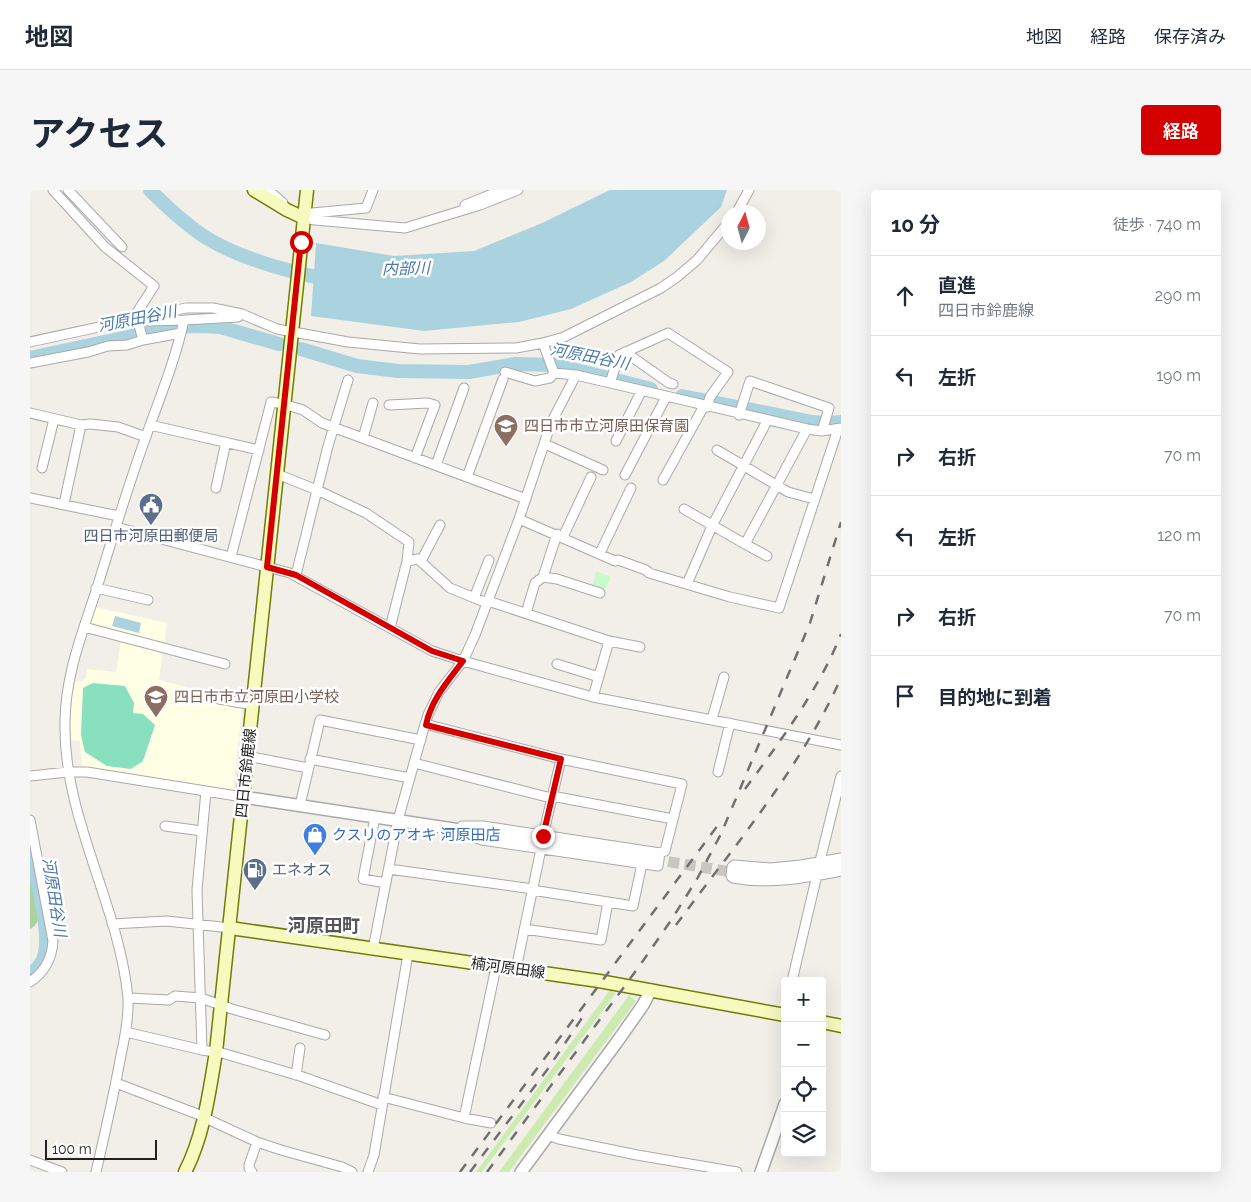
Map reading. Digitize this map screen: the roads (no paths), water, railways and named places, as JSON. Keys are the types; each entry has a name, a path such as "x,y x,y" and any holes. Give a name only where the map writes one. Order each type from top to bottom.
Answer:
{"main road":[{"path":"254,190 304,218"},
{"name":"四日市鈴鹿線","path":"185,1172 205,1118 222,1006 307,190"},
{"name":"楠河原田線","path":"230,928 651,990 781,1012"},
{"path":"826,1023 841,1026"}],"street":[{"path":"53,190 106,247 154,286 136,314 142,336"},
{"path":"68,190 122,247"},
{"path":"268,190 281,200 287,210"},
{"path":"304,218 312,213 366,208 372,190"},
{"path":"457,212 464,206 502,190"},
{"path":"304,218 405,228 480,205 518,190"},
{"path":"742,205 749,190"},
{"path":"30,342 186,308 213,308 242,314 278,329 293,329 348,342 420,348 516,348 564,337 661,288 697,260 721,231"},
{"path":"30,363 88,352 108,346 127,345 142,336 182,327 208,318 238,318 242,314"},
{"path":"138,319 182,327"},
{"path":"96,1172 126,1032 128,998 112,924 68,772 65,724 66,698 71,670 96,588 182,327"},
{"path":"610,382 619,355 668,333 728,372 663,480"},
{"path":"467,477 504,375 535,381 550,378 551,366 543,343"},
{"path":"625,352 673,384"},
{"path":"519,519 615,560 646,570 649,573 730,597 779,608 814,499 840,429 823,426 807,429 767,421 741,410 666,398 610,382 576,375 551,366"},
{"path":"373,948 398,820 428,716 439,692 463,661 488,602 552,423 576,375"},
{"path":"296,575 317,490 348,380"},
{"path":"741,410 750,381 828,408 823,426"},
{"path":"436,465 464,388"},
{"path":"616,441 642,392"},
{"path":"625,475 666,398"},
{"path":"231,557 271,402 277,403"},
{"path":"389,405 428,403 435,405 415,458"},
{"path":"363,438 373,404"},
{"path":"290,406 303,410 322,423 526,499"},
{"path":"30,413 81,425 91,424 118,427 146,437"},
{"path":"42,468 54,419"},
{"path":"687,584 712,526 767,421"},
{"path":"64,504 81,425"},
{"path":"150,425 259,450"},
{"path":"745,544 807,429"},
{"path":"216,488 226,442"},
{"path":"545,444 603,470"},
{"path":"717,450 776,486 788,492 814,499"},
{"path":"277,474 366,513 409,542 407,561 390,628"},
{"path":"526,613 535,583 543,577 560,536 591,477"},
{"path":"600,553 631,488"},
{"path":"30,498 119,516"},
{"path":"684,509 766,556"},
{"path":"421,561 440,525"},
{"path":"116,527 296,575 432,651 463,661 594,697 841,745"},
{"path":"407,561 418,559 450,588 474,598 609,641 640,647"},
{"path":"474,598 488,560"},
{"path":"543,577 557,579 600,594"},
{"path":"96,588 148,600"},
{"path":"84,628 225,664"},
{"path":"594,697 609,641"},
{"path":"557,664 599,677"},
{"path":"712,719 724,677"},
{"path":"219,699 253,705"},
{"path":"300,805 320,720 421,740"},
{"path":"718,772 730,723"},
{"path":"389,869 633,906 651,859 665,850 682,784 561,759 426,725"},
{"path":"248,756 410,778"},
{"path":"543,836 561,759"},
{"path":"414,763 552,797 673,819"},
{"path":"30,776 86,772 651,859"},
{"path":"820,861 841,776"},
{"path":"202,1050 198,890 206,791"},
{"path":"375,817 363,879 386,882"},
{"path":"30,820 53,941 53,952 47,966 30,982"},
{"path":"165,826 202,831"},
{"path":"446,826 483,826 543,836 651,859"},
{"path":"446,826 482,840 542,849 651,859"},
{"path":"516,970 542,849"},
{"path":"841,858 770,868 734,865 731,876 733,878 755,881 797,879 841,871"},
{"path":"738,873 779,875 841,865"},
{"path":"793,977 817,875"},
{"path":"524,929 600,940 608,902"},
{"path":"112,924 167,921 230,928"},
{"path":"368,1172 374,1155 408,954"},
{"path":"464,1118 496,967"},
{"path":"521,1172 617,1042 643,1005 651,990"},
{"path":"128,998 169,1000 175,996 201,998 222,1006 325,1035"},
{"path":"126,1032 216,1052 383,1101 491,1123"},
{"path":"296,1075 300,1048"},
{"path":"116,1083 205,1118 256,1142 342,1167 352,1172"},
{"path":"761,1172 782,1112"},
{"path":"548,1135 637,1156 737,1172"},
{"path":"252,1172 249,1165 256,1142"},
{"path":"30,1160 62,1172"}],"water":[{"path":"610,190 727,190 721,207 664,261 631,282 571,309 519,322 424,331 311,316 316,243 394,256 474,251 542,223"},
{"path":"115,616 141,623 139,633 112,626"}],"waterway":[{"name":"内部川","path":"150,190 188,225 231,251 298,273 331,280"},
{"name":"河原田谷川","path":"30,358 174,327 220,327 279,344"},
{"name":"河原田谷川","path":"301,349 357,366 398,371 469,372 515,364 557,365 651,389"},
{"name":"河原田谷川","path":"682,396 812,422 841,422"},
{"name":"河原田谷川","path":"30,851 45,921 46,936 46,949 43,960 30,975"}],"tunnel":[{"path":"652,859 738,873"}],"railway":[{"path":"487,1172 638,968 697,879 721,834 810,623 841,522"},
{"path":"745,789 785,734 810,695 822,675 841,634"},
{"path":"676,925 786,775 825,711 841,678"},
{"path":"460,1172 721,821"},
{"path":"470,1172 547,1070 584,1015"}],"place":[{"name":"四日市市立河原田保育園","path":"506,447"},
{"name":"四日市河原田郵便局","path":"151,526"},
{"name":"四日市市立河原田小学校","path":"156,718"},
{"name":"クスリのアオキ 河原田店","path":"315,856"},
{"name":"エネオス","path":"255,891"}],"district":[{"name":"河原田町","path":"324,926"}]}
